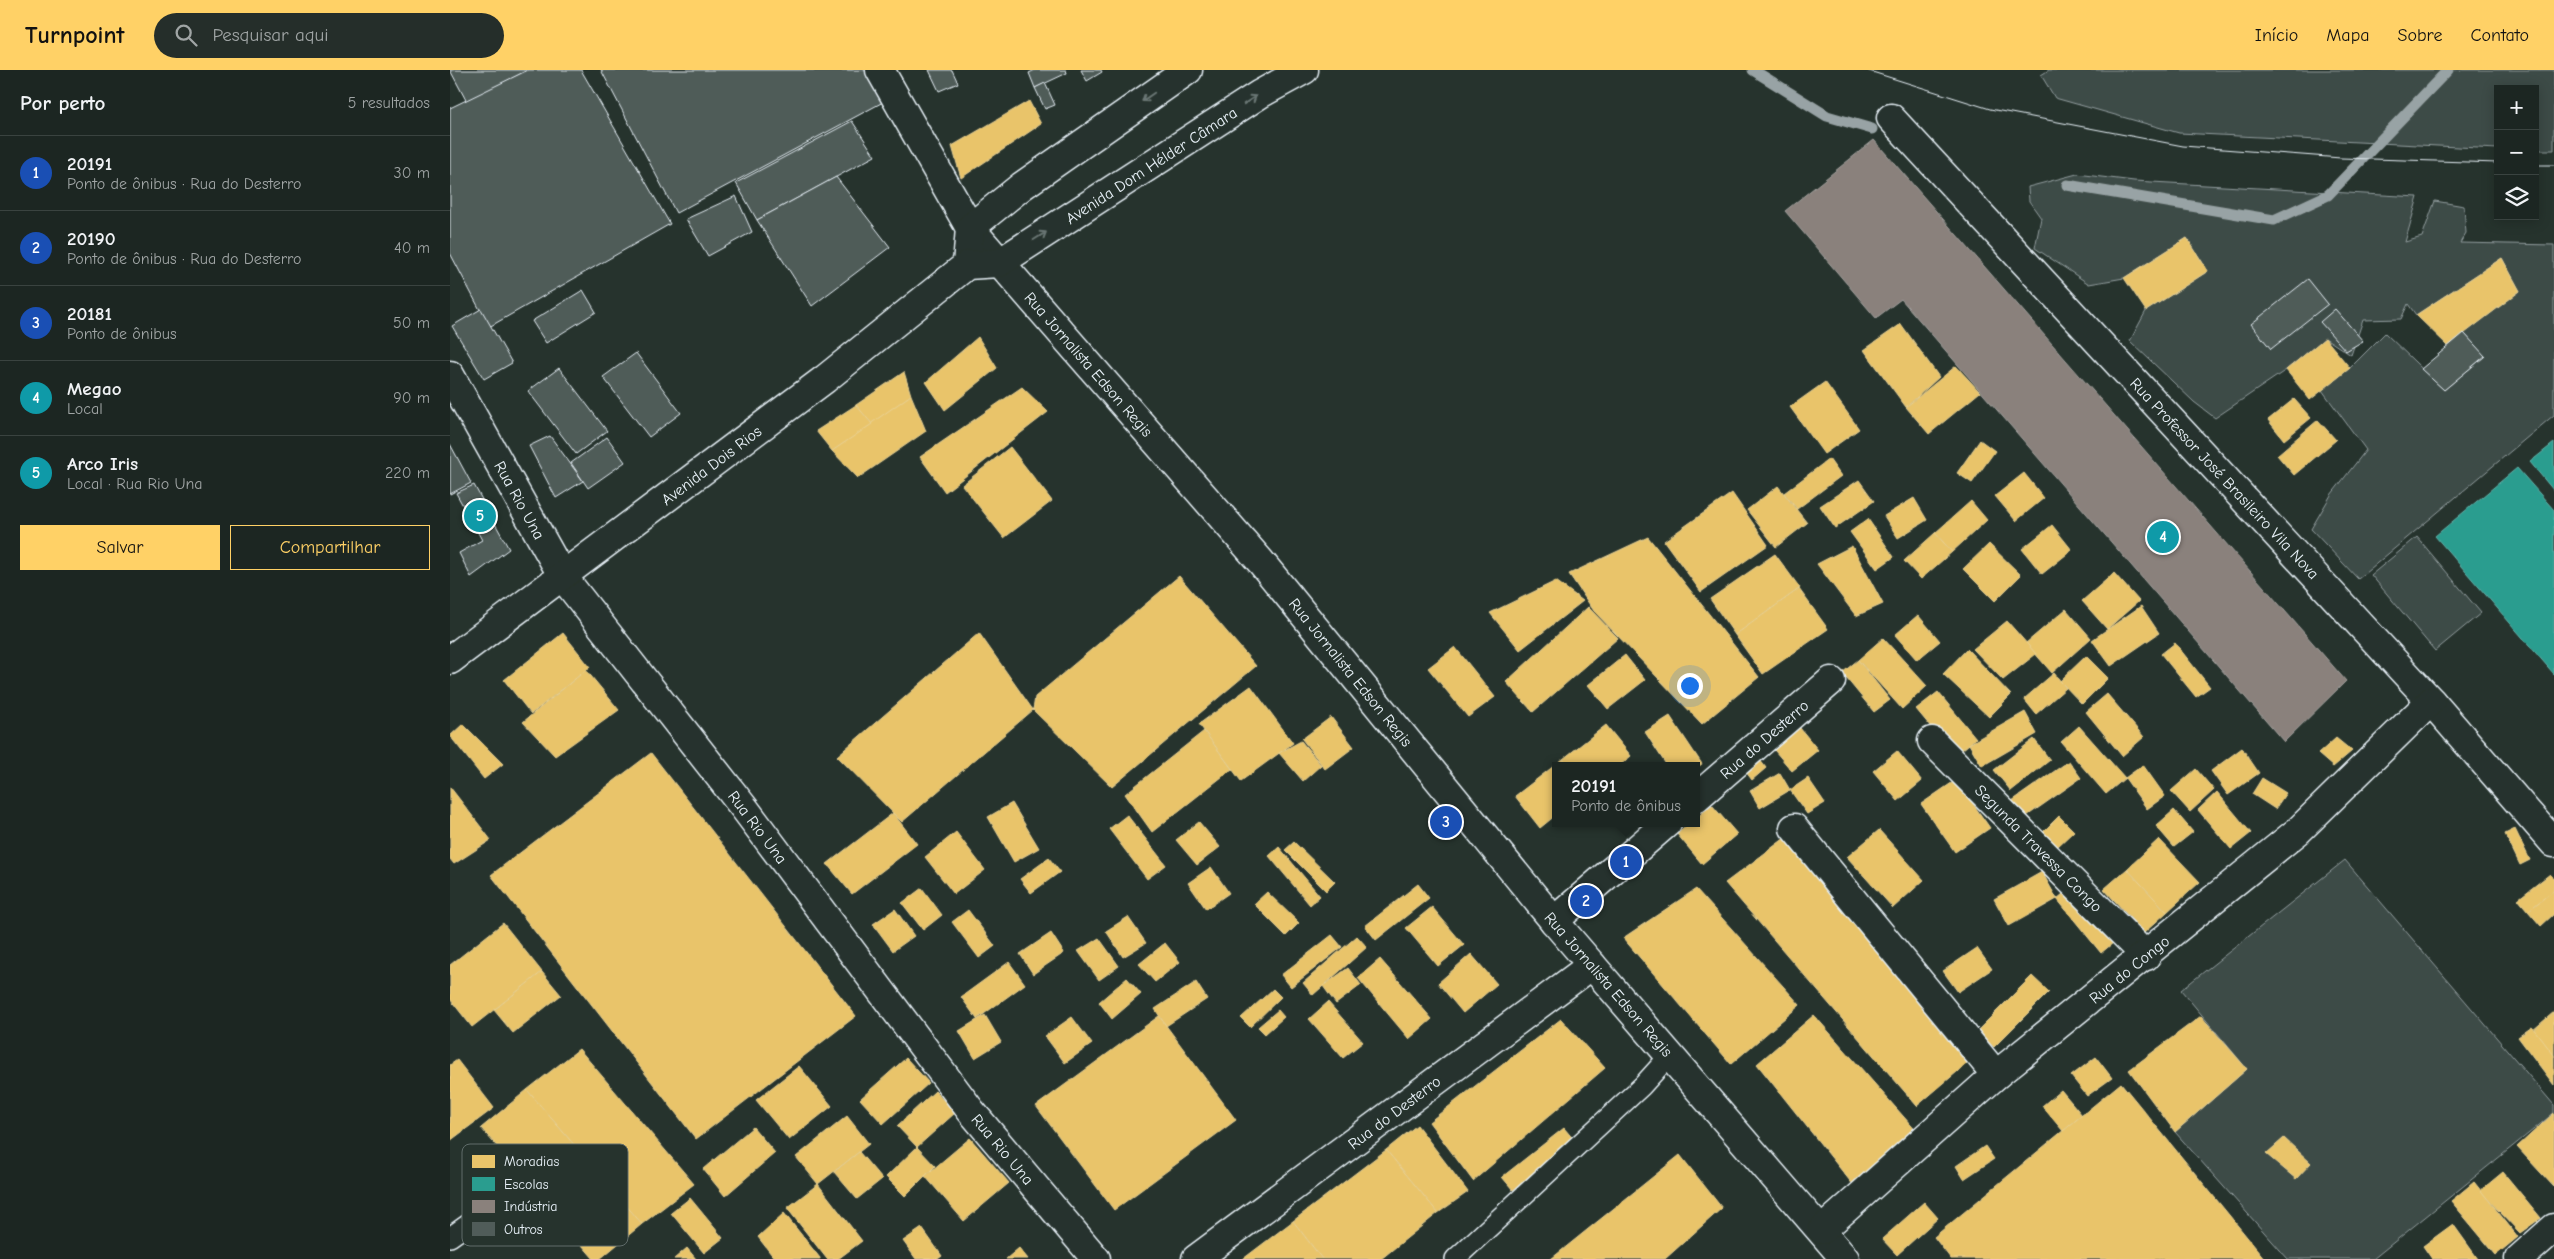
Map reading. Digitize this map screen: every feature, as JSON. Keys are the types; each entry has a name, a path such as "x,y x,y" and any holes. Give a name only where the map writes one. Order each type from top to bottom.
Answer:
{"street":[{"name":"Rua Jornalista Edson Regis","path":"880,70 970,228 1261,562 1554,921 1845,1259"},
{"path":"999,263 967,265 970,228 1022,186 1188,70"},
{"name":"Avenida Dom Hélder Câmara","path":"999,263 1260,94 1304,70"},
{"name":"Rua Professor José Brasileiro Vila Nova","path":"1891,118 2432,701 2554,843"},
{"name":"Avenida Dois Rios","path":"450,660 825,379 967,265"},
{"name":"Rua Rio Una","path":"450,375 563,577 745,809 971,1111 1096,1259"},
{"name":"Rua do Desterro","path":"1700,795 1831,681"},
{"name":"Rua do Congo","path":"1822,1230 1996,1075 2146,956 2298,831 2432,701"},
{"name":"Segunda Travessa Congo","path":"1932,741 2146,956"},
{"path":"1554,921 1662,827"},
{"path":"1794,828 1996,1075"},
{"name":"Rua do Desterro","path":"1196,1259 1592,965"},
{"path":"2519,1259 2554,1228"}],"lane":[{"path":"1455,1259 1642,1086 1670,1055"},
{"path":"450,1238 462,1229"}],"shaded area":[{"path":"2049,70 2554,70 2554,150 2539,150 2539,85 2494,85 2494,149 2179,133 2055,98 2041,75"},
{"path":"2077,174 2134,181 2418,197 2405,242 2422,237 2435,201 2464,206 2466,233 2460,243 2554,245 2554,415 2358,579 2311,529 2331,495 2366,450 2322,390 2350,368 2385,333 2444,390 2484,357 2464,333 2520,291 2502,258 2416,315 2408,304 2401,319 2363,320 2351,355 2325,338 2286,370 2215,418 2194,402 2130,341 2146,311 2208,271 2187,238 2124,278 2089,284 2035,248 2041,218 2029,201 2028,187"},
{"path":"2417,537 2481,613 2435,651 2371,575"},
{"path":"2345,860 2554,1105 2554,1113 2373,1259 2288,1259 2175,1132 2247,1069 2181,990"}],"building: Moradias":[{"path":"1029,101 1041,124 961,178 952,146"},
{"path":"2187,238 2208,271 2146,311 2124,278"},
{"path":"2502,258 2520,291 2448,346 2416,315"},
{"path":"1901,324 1939,377 1906,407 1864,350"},
{"path":"978,337 997,368 945,410 926,382"},
{"path":"2325,338 2350,368 2310,400 2286,370"},
{"path":"1956,366 1980,392 1929,434 1906,407"},
{"path":"904,372 911,395 872,424 856,405"},
{"path":"1825,382 1859,429 1824,454 1790,407"},
{"path":"1022,387 1048,412 945,492 920,457"},
{"path":"911,395 926,431 858,478 832,451"},
{"path":"2294,399 2311,418 2284,440 2268,420"},
{"path":"856,405 872,424 832,451 816,431"},
{"path":"2318,420 2336,440 2294,475 2277,455"},
{"path":"1980,440 1995,451 1972,483 1957,473"},
{"path":"1010,447 1052,501 1004,538 962,485"},
{"path":"1829,459 1841,476 1797,509 1784,493"},
{"path":"2024,473 2044,498 2016,521 1995,496"},
{"path":"1859,480 1874,501 1835,528 1820,506"},
{"path":"1778,486 1807,523 1776,547 1747,510"},
{"path":"1732,493 1768,545 1701,592 1664,541"},
{"path":"1914,498 1927,520 1898,538 1884,516"},
{"path":"1971,501 1987,520 1952,552 1935,533"},
{"path":"1868,519 1894,557 1877,569 1850,532"},
{"path":"2052,525 2072,550 2042,574 2022,549"},
{"path":"1935,533 1952,552 1921,579 1904,561"},
{"path":"1648,537 1759,677 1702,724 1594,611 1569,574"},
{"path":"1989,544 2021,575 1995,601 1963,569"},
{"path":"1852,546 1883,604 1856,616 1817,564"},
{"path":"1775,554 1800,588 1735,635 1710,599"},
{"path":"2114,573 2139,601 2107,629 2082,601"},
{"path":"1179,576 1256,666 1112,787 1033,710 1035,697"},
{"path":"1556,581 1583,601 1520,650 1490,613"},
{"path":"1799,589 1828,629 1763,674 1735,635"},
{"path":"2141,606 2159,633 2111,666 2092,640"},
{"path":"1588,607 1618,638 1533,712 1506,682"},
{"path":"2066,609 2091,638 2052,673 2026,643"},
{"path":"1918,615 1940,641 1917,660 1895,635"},
{"path":"2007,621 2036,654 2003,680 1973,649"},
{"path":"563,633 590,667 531,714 504,680"},
{"path":"979,633 1033,710 902,822 837,756"},
{"path":"1883,638 1927,686 1902,709 1858,660"},
{"path":"2175,643 2210,687 2196,697 2161,654"},
{"path":"1455,647 1495,697 1468,717 1428,668"},
{"path":"1967,649 2011,695 1989,717 1943,674"},
{"path":"1625,655 1645,680 1608,709 1588,685"},
{"path":"2086,656 2108,678 2082,704 2060,681"},
{"path":"1858,660 1890,700 1874,712 1842,673"},
{"path":"586,670 619,710 555,756 523,722"},
{"path":"2054,673 2066,688 2036,714 2024,699"},
{"path":"1251,686 1293,743 1241,781 1199,724"},
{"path":"1938,692 1976,738 1955,756 1916,709"},
{"path":"2107,694 2144,737 2122,756 2086,712"},
{"path":"2025,712 2037,734 1982,766 1969,744"},
{"path":"1670,716 1702,764 1700,765 1700,762 1664,762 1645,732"},
{"path":"1331,717 1354,747 1325,769 1302,739"},
{"path":"1795,722 1818,750 1792,771 1769,744"},
{"path":"463,724 503,764 484,779 450,736"},
{"path":"1606,725 1631,756 1624,762 1565,762 1563,759"},
{"path":"2079,726 2125,778 2106,794 2061,742"},
{"path":"1204,731 1232,769 1152,832 1125,794"},
{"path":"2336,738 2352,751 2333,767 2318,754"},
{"path":"2034,739 2050,760 2011,791 1994,770"},
{"path":"1301,741 1321,765 1303,781 1279,753"},
{"path":"2242,748 2259,773 2228,795 2211,771"},
{"path":"1897,751 1922,781 1898,801 1873,771"},
{"path":"651,753 856,1016 696,1139 491,875"},
{"path":"1757,756 1766,768 1752,780 1743,768"},
{"path":"2069,761 2081,778 2024,818 2012,801"},
{"path":"2143,765 2165,796 2147,809 2125,778"},
{"path":"1552,767 1552,818 1540,828 1515,796"},
{"path":"2196,769 2214,790 2190,812 2171,791"},
{"path":"1780,773 1790,790 1760,808 1750,791"},
{"path":"1808,778 1825,803 1807,814 1790,790"},
{"path":"2262,778 2286,793 2275,809 2252,794"},
{"path":"1956,780 1990,828 1955,852 1921,804"},
{"path":"450,787 491,840 454,864 450,859"},
{"path":"2217,792 2251,833 2231,849 2198,810"},
{"path":"1012,803 1039,848 1014,862 988,817"},
{"path":"1712,805 1737,834 1702,864 1677,834 1685,827 1700,827 1700,815"},
{"path":"2174,810 2193,832 2174,847 2156,826"},
{"path":"893,813 917,844 852,894 827,864"},
{"path":"1127,815 1166,865 1147,879 1109,829"},
{"path":"2059,816 2074,831 2057,847 2042,833"},
{"path":"1199,822 1220,847 1197,865 1176,840"},
{"path":"2515,829 2530,860 2520,865 2505,834"},
{"path":"1879,830 1924,880 1893,908 1847,857"},
{"path":"956,832 985,870 954,894 925,857"},
{"path":"1789,835 1971,1060 1917,1106 1725,883"},
{"path":"2159,839 2200,882 2167,912 2127,869"},
{"path":"1294,842 1335,882 1326,891 1285,850"},
{"path":"1279,847 1320,896 1310,905 1269,856"},
{"path":"1049,858 1060,872 1031,893 1020,879"},
{"path":"1211,867 1229,893 1206,909 1188,883"},
{"path":"2127,869 2167,912 2144,933 2104,889"},
{"path":"2042,872 2057,899 2009,926 1994,899"},
{"path":"2550,874 2554,879 2554,890 2528,911 2518,899"},
{"path":"1418,884 1429,898 1376,940 1365,926"},
{"path":"922,888 942,915 923,930 902,903"},
{"path":"1696,889 1800,1005 1731,1064 1623,938"},
{"path":"2069,889 2113,943 2101,953 2057,899"},
{"path":"2554,890 2554,914 2541,926 2528,911"},
{"path":"1267,892 1299,923 1286,936 1254,904"},
{"path":"1432,907 1464,945 1438,966 1406,928"},
{"path":"895,909 914,936 893,951 873,924"},
{"path":"968,910 995,946 979,958 952,922"},
{"path":"1128,917 1146,943 1123,957 1106,931"},
{"path":"503,923 542,972 472,1027 450,999 450,965"},
{"path":"1051,933 1064,953 1033,974 1020,954"},
{"path":"1332,935 1342,947 1291,987 1281,975"},
{"path":"1357,936 1367,947 1313,995 1303,983"},
{"path":"1099,938 1119,966 1099,980 1078,951"},
{"path":"1165,943 1180,962 1155,982 1139,964"},
{"path":"1977,948 1992,969 1958,992 1943,971"},
{"path":"1471,954 1497,984 1463,1013 1438,983"},
{"path":"1380,959 1432,1019 1409,1039 1358,978"},
{"path":"1009,962 1025,984 977,1019 961,997"},
{"path":"1348,968 1361,985 1336,1004 1323,986"},
{"path":"542,972 561,995 513,1033 494,1010"},
{"path":"2032,976 2049,992 1994,1047 1977,1031"},
{"path":"1127,978 1141,994 1112,1019 1099,1002"},
{"path":"1196,982 1207,999 1166,1026 1155,1009"},
{"path":"1273,989 1281,997 1250,1027 1241,1018"},
{"path":"1328,1002 1363,1042 1343,1058 1309,1019"},
{"path":"1278,1010 1284,1017 1265,1034 1258,1027"},
{"path":"2554,1012 2554,1057 2532,1031"},
{"path":"985,1015 1001,1042 975,1058 959,1031"},
{"path":"1814,1015 1918,1133 1854,1186 1757,1064"},
{"path":"1159,1016 1236,1120 1114,1210 1036,1106"},
{"path":"2201,1016 2247,1069 2175,1132 2129,1070"},
{"path":"1072,1017 1092,1044 1065,1063 1045,1036"},
{"path":"1561,1019 1605,1068 1473,1181 1429,1122"},
{"path":"2532,1027 2554,1055 2554,1085 2518,1037"},
{"path":"579,1049 694,1184 642,1224 628,1208 628,1144 573,1144 527,1090"},
{"path":"2096,1057 2112,1078 2087,1096 2071,1076"},
{"path":"906,1058 929,1083 883,1124 860,1099"},
{"path":"457,1060 494,1108 450,1141 450,1065"},
{"path":"799,1066 832,1106 789,1140 756,1100"},
{"path":"2121,1083 2265,1259 1951,1259 1934,1237"},
{"path":"527,1090 573,1144 495,1144 481,1128"},
{"path":"2061,1090 2082,1115 2063,1131 2042,1106"},
{"path":"935,1091 955,1113 917,1147 897,1126"},
{"path":"2554,1113 2554,1187 2517,1147"},
{"path":"847,1116 869,1144 818,1184 796,1157"},
{"path":"1417,1125 1468,1192 1438,1213 1386,1150"},
{"path":"753,1127 775,1153 725,1196 703,1169"},
{"path":"1564,1128 1575,1141 1513,1190 1502,1177"},
{"path":"970,1138 1009,1183 964,1221 925,1176"},
{"path":"2284,1138 2311,1163 2296,1179 2266,1154"},
{"path":"1985,1146 1994,1159 1964,1179 1956,1166"},
{"path":"917,1147 935,1166 905,1196 886,1177"},
{"path":"1386,1150 1438,1213 1381,1259 1322,1259 1293,1221"},
{"path":"859,1152 882,1179 857,1199 834,1172"},
{"path":"1680,1155 1722,1208 1665,1259 1551,1259"},
{"path":"2503,1172 2541,1218 2520,1233 2480,1191"},
{"path":"2474,1182 2518,1237 2496,1255 2451,1201"},
{"path":"818,1184 862,1241 838,1259 827,1259 787,1208"},
{"path":"690,1198 723,1238 704,1253 671,1213"},
{"path":"1924,1202 1938,1218 1897,1255 1882,1239"},
{"path":"628,1208 642,1224 628,1236"},
{"path":"784,1213 820,1259 775,1259 758,1237"},
{"path":"1293,1221 1322,1259 1243,1259"},
{"path":"2453,1224 2478,1259 2432,1259 2423,1246"},
{"path":"922,1228 942,1256 938,1259 916,1259 903,1241"},
{"path":"583,1246 616,1246 600,1259 594,1259"},
{"path":"687,1248 696,1259 674,1259"},
{"path":"1019,1248 1028,1259 1006,1259"}],"building: Escolas":[{"path":"2554,443 2554,491 2530,462"},
{"path":"2517,468 2554,510 2554,674 2435,536"}],"building: Indústria":[{"path":"1874,140 2346,681 2284,742 1901,299 1876,318 1785,211"}],"building: Outros":[{"path":"450,70 525,70 526,71 467,102"},
{"path":"528,70 581,70 670,224 489,327 450,253 450,108"},
{"path":"601,70 866,70 885,101 676,213"},
{"path":"929,70 952,70 958,83 939,91"},
{"path":"1035,70 1066,70 1067,73 1035,88 1029,73"},
{"path":"1081,70 1101,70 1102,72 1087,81"},
{"path":"1045,83 1055,105 1045,109 1035,88"},
{"path":"852,121 875,156 757,220 736,183"},
{"path":"836,177 890,247 812,306 757,220"},
{"path":"736,196 752,232 708,256 686,219"},
{"path":"2308,279 2328,304 2271,349 2251,324"},
{"path":"583,290 596,312 546,343 532,321"},
{"path":"481,309 512,363 484,379 452,326"},
{"path":"2335,309 2363,341 2346,351 2320,322"},
{"path":"2464,333 2485,356 2444,390 2421,369"},
{"path":"636,353 681,413 649,437 603,377"},
{"path":"559,368 607,431 576,454 528,391"},
{"path":"550,436 583,481 556,498 529,446"},
{"path":"607,437 625,462 588,488 571,463"},
{"path":"450,444 471,483 450,494"},
{"path":"474,485 509,549 471,577 459,553 482,540 456,493"}],"waterway":[{"path":"1753,70 1827,116 1872,129"},
{"path":"2067,185 2274,220 2328,195 2448,70"}],"tram line":[{"path":"1866,70 1990,109 2183,146 2341,158 2494,163"},
{"path":"2539,165 2554,165"}],"place":[{"name":"Arco Iris","path":"480,516"},
{"name":"Megao","path":"2163,537"},
{"name":"20181","path":"1446,822"},
{"name":"20191","path":"1626,862"},
{"name":"20190","path":"1586,901"}]}
